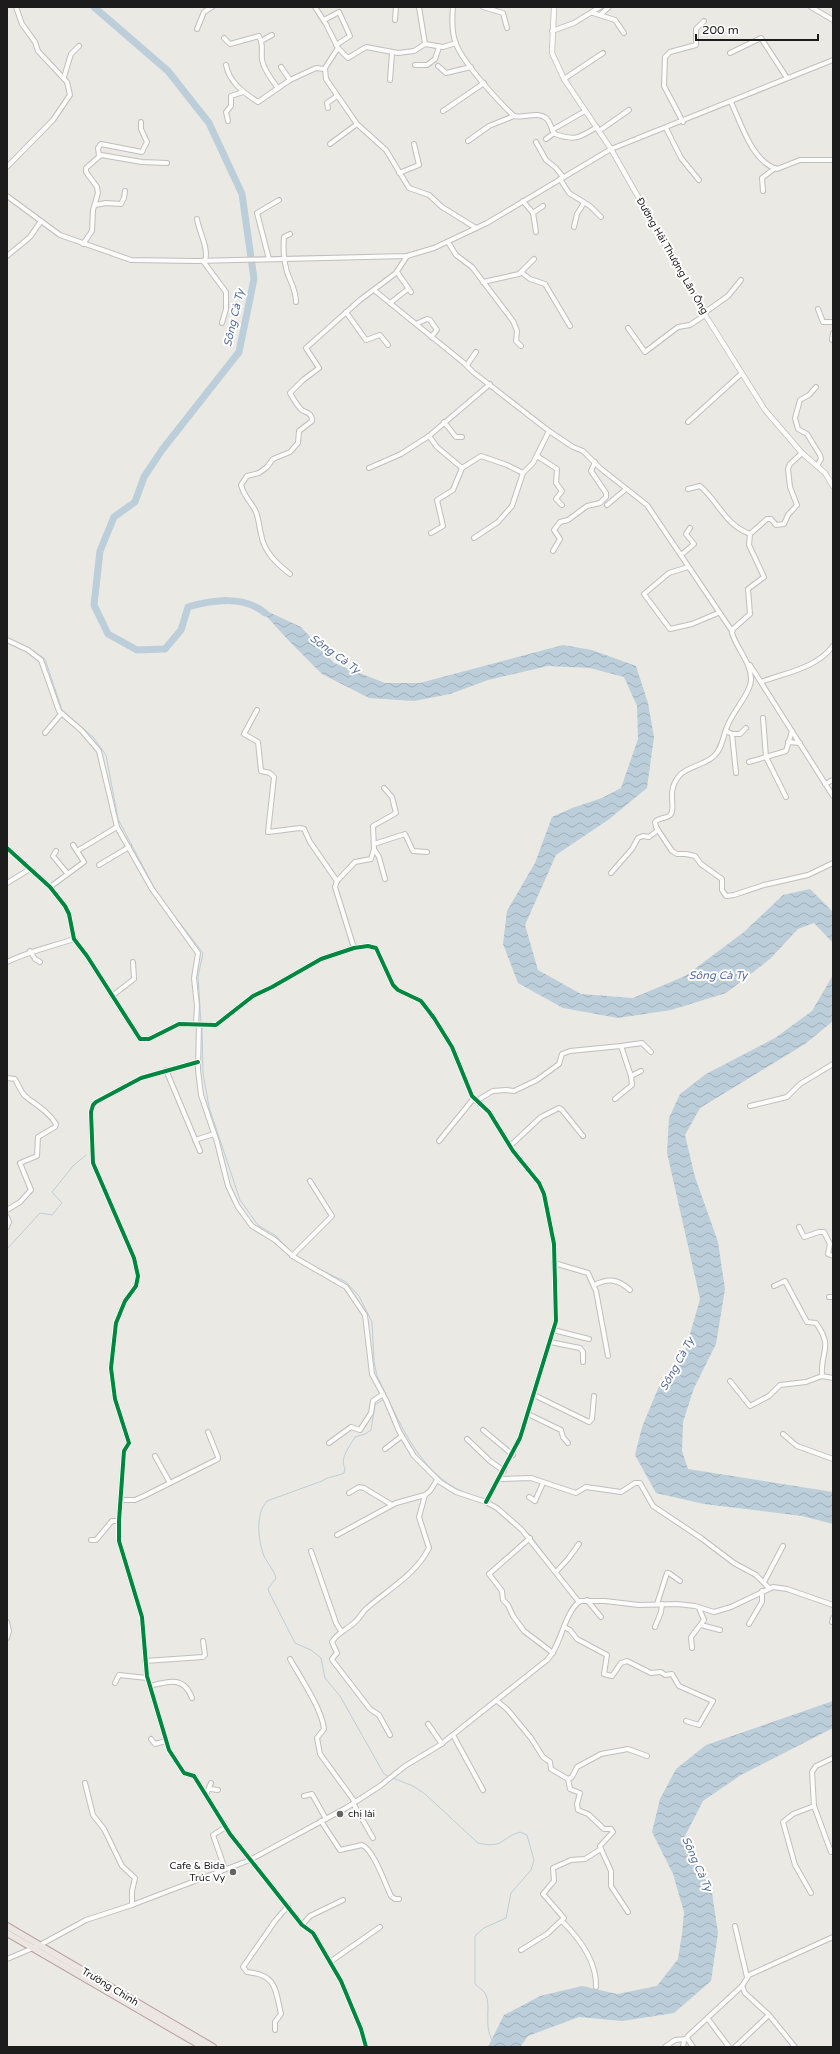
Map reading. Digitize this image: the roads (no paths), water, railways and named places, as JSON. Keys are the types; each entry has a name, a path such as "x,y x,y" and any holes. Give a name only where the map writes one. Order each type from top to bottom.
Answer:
{"highway":[{"name":"Trường Chinh","path":"7,1926 213,2047"},
{"name":"Trường Chinh","path":"7,1933 203,2047"}],"street":[{"path":"7,167 52,120 68,99 70,92 64,77 38,50 35,42 22,24 16,7"},
{"path":"197,29 204,12 212,7"},
{"path":"315,7 324,20 337,47 347,58 366,47 392,53 414,51 425,44 440,47 456,43"},
{"path":"395,20 396,7"},
{"path":"420,7 425,44"},
{"path":"453,7 456,43 471,67 514,116"},
{"path":"483,7 503,13 507,28"},
{"name":"Đường Hải Thượng Lãn Ông","path":"554,7 552,53 564,79 598,129 741,374 772,419 802,453 827,475 833,486"},
{"path":"552,31 574,23 593,13 600,7"},
{"path":"600,15 609,7"},
{"path":"811,7 833,20"},
{"path":"324,20 340,12 350,36 337,47 324,69 325,76 357,124 386,150 399,173 411,189 429,195 453,215 476,228"},
{"path":"593,13 615,20 624,33"},
{"path":"683,122 664,86 665,57 670,52 696,45 696,29 704,22"},
{"path":"261,41 272,34"},
{"path":"224,38 230,44 259,36 263,50 262,60 268,75 277,87"},
{"path":"730,53 761,38 787,78"},
{"path":"64,77 71,54 78,46"},
{"path":"415,65 427,65 435,59 440,47"},
{"path":"390,80 392,53"},
{"path":"564,79 603,53"},
{"path":"7,196 60,235 131,260 204,261 407,256 434,248 476,228 610,149 683,122 833,60"},
{"path":"226,65 228,74 243,92 259,102 277,87 290,80 316,68 324,69"},
{"path":"438,66 446,73 471,67"},
{"path":"281,67 290,80"},
{"path":"444,111 484,83"},
{"path":"228,121 226,112 231,105 231,96 243,92"},
{"path":"328,108 327,103 337,96"},
{"path":"732,102 743,131 752,145 766,164 775,168"},
{"path":"468,141 489,126 514,116 534,115 548,120 553,132 574,139 598,129 629,110"},
{"path":"546,139 553,132 585,111"},
{"path":"99,156 98,148 101,144 142,152 147,142 141,129 141,122"},
{"path":"330,144 357,124"},
{"path":"666,128 681,158 699,180"},
{"path":"536,142 546,160 556,168 569,193 590,206 601,216"},
{"path":"399,173 419,165 414,144"},
{"path":"99,156 142,162 167,163"},
{"path":"83,244 92,231 98,190 85,169 99,156"},
{"path":"763,191 762,178 775,168 800,160 833,160"},
{"path":"95,205 106,203 121,204 125,191"},
{"path":"268,259 257,213 279,200"},
{"path":"523,201 533,213 536,232"},
{"path":"574,227 577,214 584,203"},
{"path":"533,213 543,206"},
{"path":"197,219 198,229 206,253 204,261 226,292 226,309 222,323"},
{"path":"7,256 30,237 41,222"},
{"path":"290,234 284,237 285,258 287,270 293,284 296,302"},
{"path":"448,242 456,255 472,267 514,321 517,330 516,341 520,346"},
{"path":"290,574 275,562 269,554 261,536 260,524 256,512 249,504 241,485 247,476 259,473 273,459 290,452 298,443 299,431 312,421 312,417 302,409 290,392 319,368 306,348 346,312 397,272 407,256"},
{"path":"483,282 521,272 534,259"},
{"path":"390,303 410,290 397,272"},
{"path":"521,272 530,279 545,284 570,326"},
{"path":"628,328 645,352 678,327 690,325 705,314 728,296 741,280"},
{"path":"374,290 490,384 550,430 583,451 652,510 718,613 732,631 732,635 746,660 833,796"},
{"path":"818,309 822,321 833,323"},
{"path":"346,312 366,340 378,335 388,345"},
{"path":"416,324 427,318 430,320 437,330 431,337"},
{"path":"832,340 833,333"},
{"path":"467,365 476,352"},
{"path":"688,422 741,374"},
{"path":"369,468 401,454 429,436 490,384"},
{"path":"816,387 809,395 800,400 795,419 798,430 807,434 820,455 821,459 817,466"},
{"path":"444,422 456,437 462,437"},
{"path":"474,538 498,522 512,506 523,473 532,465 550,430"},
{"path":"429,436 437,447 462,468"},
{"path":"732,631 750,614 748,588 760,582 764,577 749,545 750,534 768,518 776,525 784,524 787,521 788,515 796,507 788,469 790,464 802,453"},
{"path":"431,533 443,526 437,500 452,490 462,468 481,456 507,465 523,473"},
{"path":"537,456 557,469 556,482 562,491 556,499 562,505"},
{"path":"553,551 560,539 554,530 560,522 568,520 587,506 600,503 606,497 604,489 591,471 595,462"},
{"path":"688,489 700,486 725,518 738,530 750,534"},
{"path":"607,504 626,489"},
{"path":"681,555 694,544 686,534 690,528"},
{"path":"688,567 669,573 644,594 670,628 692,624 718,613"},
{"path":"7,640 28,650 41,660 61,714 82,731 101,754 117,827 152,889 198,953 194,978 197,1006 198,1062 201,1097 214,1134 228,1186 238,1207 252,1226 345,1286 362,1309 366,1322 372,1374 402,1436 414,1456 437,1480 454,1491 488,1500 503,1513 530,1538 579,1602"},
{"path":"761,682 814,663 828,653 833,646"},
{"path":"746,660 751,682 715,756 700,765 684,771 679,776 671,789 672,812 669,816 656,820 658,830 674,853 694,856 701,864 722,879 722,890 726,896 734,895 764,885 808,875 833,863"},
{"path":"257,710 244,734 248,738 258,742 261,771 270,773 274,777 268,832 302,828 337,881"},
{"path":"45,733 61,714"},
{"path":"763,718 766,757 786,797"},
{"path":"726,731 732,734 741,734 746,728"},
{"path":"749,762 783,753 792,731"},
{"path":"732,734 736,773"},
{"path":"788,742 800,743"},
{"path":"825,784 833,780"},
{"path":"384,788 392,796 397,812 372,827 374,846 379,857 385,879"},
{"path":"77,851 117,827"},
{"path":"611,873 632,849 638,838 643,836 648,838 658,830"},
{"path":"374,846 405,834 412,850 427,852"},
{"path":"50,887 67,873 84,862 73,845"},
{"path":"354,948 335,893 337,881 356,861 370,860 374,846"},
{"path":"7,848 50,887 68,910 74,939 87,956 138,1037 142,1039 149,1039 176,1024 216,1025 253,996 321,959 354,948 368,946 376,948 393,985 423,1003 452,1047 475,1100 489,1112 510,1146 542,1188 553,1241 557,1316 554,1330 528,1414 513,1454 488,1500"},
{"path":"99,865 129,848"},
{"path":"56,851 53,856 67,873"},
{"path":"7,884 30,870"},
{"path":"7,962 30,951 56,946 74,939"},
{"path":"30,951 35,959 40,962"},
{"path":"112,996 134,979 133,962"},
{"path":"439,1141 475,1100 493,1091 506,1090 514,1092 537,1080 559,1064 560,1057 565,1052 642,1043 651,1052"},
{"path":"615,1099 632,1085 631,1076 621,1046"},
{"path":"198,1062 141,1078 96,1102 93,1105 91,1112 92,1155 94,1168 134,1258 138,1276 136,1286 125,1301 116,1323 111,1368 112,1387 129,1443 124,1451 119,1521 120,1541 142,1617 147,1678 169,1750 183,1771 194,1776 226,1827 250,1860 302,1925 313,1932 330,1962 354,2011 366,2047"},
{"path":"750,1106 787,1097 800,1084 833,1065"},
{"path":"166,1070 200,1151"},
{"path":"631,1076 642,1071"},
{"path":"7,1078 15,1079 25,1096 39,1107 47,1111 56,1124 53,1129 38,1137 36,1156 20,1163 31,1190 20,1202 7,1210"},
{"path":"510,1146 541,1117 559,1108 583,1136"},
{"path":"195,1140 214,1134"},
{"path":"294,1254 332,1216 310,1181"},
{"path":"7,1217 9,1222 7,1227"},
{"path":"799,1227 804,1237 823,1232 830,1244 828,1254 833,1256"},
{"path":"554,1263 586,1272 594,1285 608,1356"},
{"path":"594,1285 612,1279 621,1282 630,1290"},
{"path":"774,1286 785,1281 791,1289 800,1311 807,1322 816,1323 819,1327 826,1344 822,1376"},
{"path":"554,1330 589,1339"},
{"path":"550,1342 582,1350 583,1362"},
{"path":"730,1381 750,1406 769,1396 780,1385 806,1382 822,1376 833,1378"},
{"path":"329,1443 351,1427 360,1430 371,1413 373,1401 383,1394"},
{"path":"534,1395 589,1422 592,1419 594,1396"},
{"path":"528,1414 561,1430 563,1437 568,1443"},
{"path":"483,1430 513,1454"},
{"path":"121,1500 138,1499 218,1459 208,1432"},
{"path":"783,1434 797,1446 833,1460"},
{"path":"385,1448 402,1436"},
{"path":"467,1439 490,1461 504,1471"},
{"path":"155,1456 170,1483"},
{"path":"499,1479 529,1478 543,1484 576,1493 586,1487 621,1492 635,1483 640,1483 653,1506 764,1582 769,1588"},
{"path":"337,1535 392,1505 425,1495 432,1489 437,1480"},
{"path":"529,1497 532,1501 537,1499 543,1484"},
{"path":"349,1493 359,1487 364,1488 392,1505"},
{"path":"390,1735 379,1715 370,1709 333,1661 332,1657 337,1653 332,1642 341,1631 355,1623 367,1608 407,1576 422,1561 429,1548 419,1517 425,1495"},
{"path":"91,1540 96,1540 112,1521 119,1521"},
{"path":"530,1538 489,1574 502,1591 503,1600 508,1605 513,1616 524,1631 553,1653"},
{"path":"556,1572 579,1544"},
{"path":"764,1582 783,1546"},
{"path":"312,1551 336,1623 341,1631"},
{"path":"656,1604 667,1573 680,1580"},
{"path":"7,1959 40,1945 83,1921 250,1860 354,1803 380,1786 405,1766 442,1744 542,1665 553,1653 564,1627 579,1602 587,1600 639,1605 686,1605 714,1612 769,1588 787,1588 833,1604"},
{"path":"750,1624 762,1602 762,1591"},
{"path":"587,1600 601,1617"},
{"path":"655,1627 661,1612 662,1604"},
{"path":"692,1648 691,1637 701,1625 704,1617 699,1608"},
{"path":"7,1622 9,1631 7,1638"},
{"path":"701,1625 720,1630"},
{"path":"564,1627 570,1630 577,1638 607,1655 604,1674 612,1676 621,1663 627,1661 651,1673 661,1672 666,1675 672,1674 680,1686 713,1701 699,1725 686,1720"},
{"path":"145,1661 203,1657 205,1655 203,1641"},
{"path":"290,1659 306,1684 322,1718 324,1730 317,1738 319,1752 354,1803 373,1838"},
{"path":"116,1683 119,1675 147,1678"},
{"path":"150,1686 163,1682 178,1683 188,1688 192,1698"},
{"path":"497,1701 507,1709 531,1738 544,1758 550,1762 551,1769 568,1779 571,1789 580,1793 577,1804 578,1810 588,1814 604,1829 612,1831 600,1846 611,1871 611,1886 628,1912"},
{"path":"428,1724 442,1744"},
{"path":"453,1735 483,1790"},
{"path":"151,1739 155,1744 166,1741"},
{"path":"568,1779 573,1776 577,1767 590,1762 601,1754 628,1748 647,1756"},
{"path":"831,1852 814,1806 812,1770 816,1766 833,1758"},
{"path":"85,1783 92,1813 104,1829 122,1866 135,1878 132,1891 132,1904"},
{"path":"206,1795 212,1783"},
{"path":"210,1789 218,1790"},
{"path":"304,1796 312,1794 340,1850 362,1845 365,1847 373,1858 391,1896 395,1899 399,1899"},
{"path":"811,1893 795,1865 783,1822 793,1814 814,1806"},
{"path":"225,1869 213,1836 226,1827"},
{"path":"521,1950 547,1934 562,1921 563,1915 543,1894 554,1881 553,1868 570,1860 585,1859 601,1849"},
{"path":"302,1925 310,1916 343,1900"},
{"path":"275,2030 275,2022 281,2014 275,1987 264,1975 258,1972 247,1972 243,1967 275,1921 288,1906"},
{"path":"562,1921 571,1930 588,1956 593,1970 596,1987"},
{"path":"735,1926 747,1977"},
{"path":"330,1962 380,1928"},
{"path":"683,2047 688,2036 742,1986 747,1977 754,1972 833,1936"},
{"path":"742,1986 745,1993 769,2015 795,2047"},
{"path":"735,2047 769,2015"},
{"path":"708,2019 728,2047"},
{"path":"665,2047 675,2040 686,2040 693,2047"}],"water":[{"name":"Sông Cà Ty","path":"258,607 301,627 334,663 385,683 420,683 563,645 592,650 636,666 648,703 654,737 647,788 608,820 556,855 525,925 538,970 581,994 633,998 685,976 744,932 783,895 810,889 833,912 833,943 814,923 798,929 770,959 726,993 671,1010 618,1018 563,1008 518,983 503,944 507,911 535,863 552,817 572,808 602,798 621,788 638,739 637,706 624,677 590,668 548,666 488,680 450,694 414,701 369,698 322,674"},
{"name":"Sông Cà Ty","path":"833,975 833,1021 805,1044 700,1108 685,1135 695,1177 718,1242 725,1289 716,1344 694,1388 683,1422 682,1451 688,1469 833,1492 833,1524 802,1516 704,1504 656,1493 635,1455 642,1427 660,1384 685,1352 700,1299 667,1153 669,1118 680,1094 706,1074 775,1038 812,1011"},
{"name":"Sông Cà Ty","path":"833,1701 833,1728 741,1775 703,1801 684,1838 712,1893 718,1933 711,1981 674,2013 622,2021 579,2017 528,2036 520,2047 488,2047 504,2015 540,1996 582,1986 617,1994 657,1986 678,1959 684,1912 673,1874 652,1832 660,1799 676,1769 706,1745"}],"waterway":[{"name":"Sông Cà Ty","path":"94,7 168,71 209,123 242,194 254,279 239,352 162,450 144,477 135,502 114,517 100,551 94,605 108,634 137,650 165,649 181,630 188,607 207,602 238,601 247,603 265,613"},
{"path":"13,641 25,646"},
{"path":"31,650 45,659 62,710 93,737 106,755 118,819 157,893"},
{"path":"166,905 203,953 198,977 201,1023"},
{"path":"202,1026 203,1073 209,1107 240,1200 258,1225 276,1236 292,1253"},
{"path":"7,1249 40,1213 52,1215 62,1203 52,1192 73,1166 86,1155"},
{"path":"295,1255 307,1262"},
{"path":"315,1267 346,1282 359,1296 372,1322 374,1361 377,1376 402,1427 411,1443 434,1472 448,1484 465,1493"},
{"path":"384,1399 375,1405 371,1430 365,1434 355,1437 348,1448 343,1461 345,1468 344,1473 267,1501 263,1506 259,1520 259,1535 264,1556 276,1578 268,1589 295,1643 311,1650 321,1658 325,1678 340,1696 384,1774 390,1777"},
{"path":"502,1510 530,1535 556,1569"},
{"path":"558,1572 573,1592"},
{"path":"393,1778 413,1786 425,1794 478,1843 493,1845 520,1832 527,1835 534,1860 531,1870 511,1893 506,1918 484,1928 475,1936 475,1984 485,1993 487,1998 488,2028 492,2040"}],"place":[{"name":"chị lài","path":"340,1814"},
{"name":"Cafe & Bida Trúc Vy","path":"233,1872"}]}
